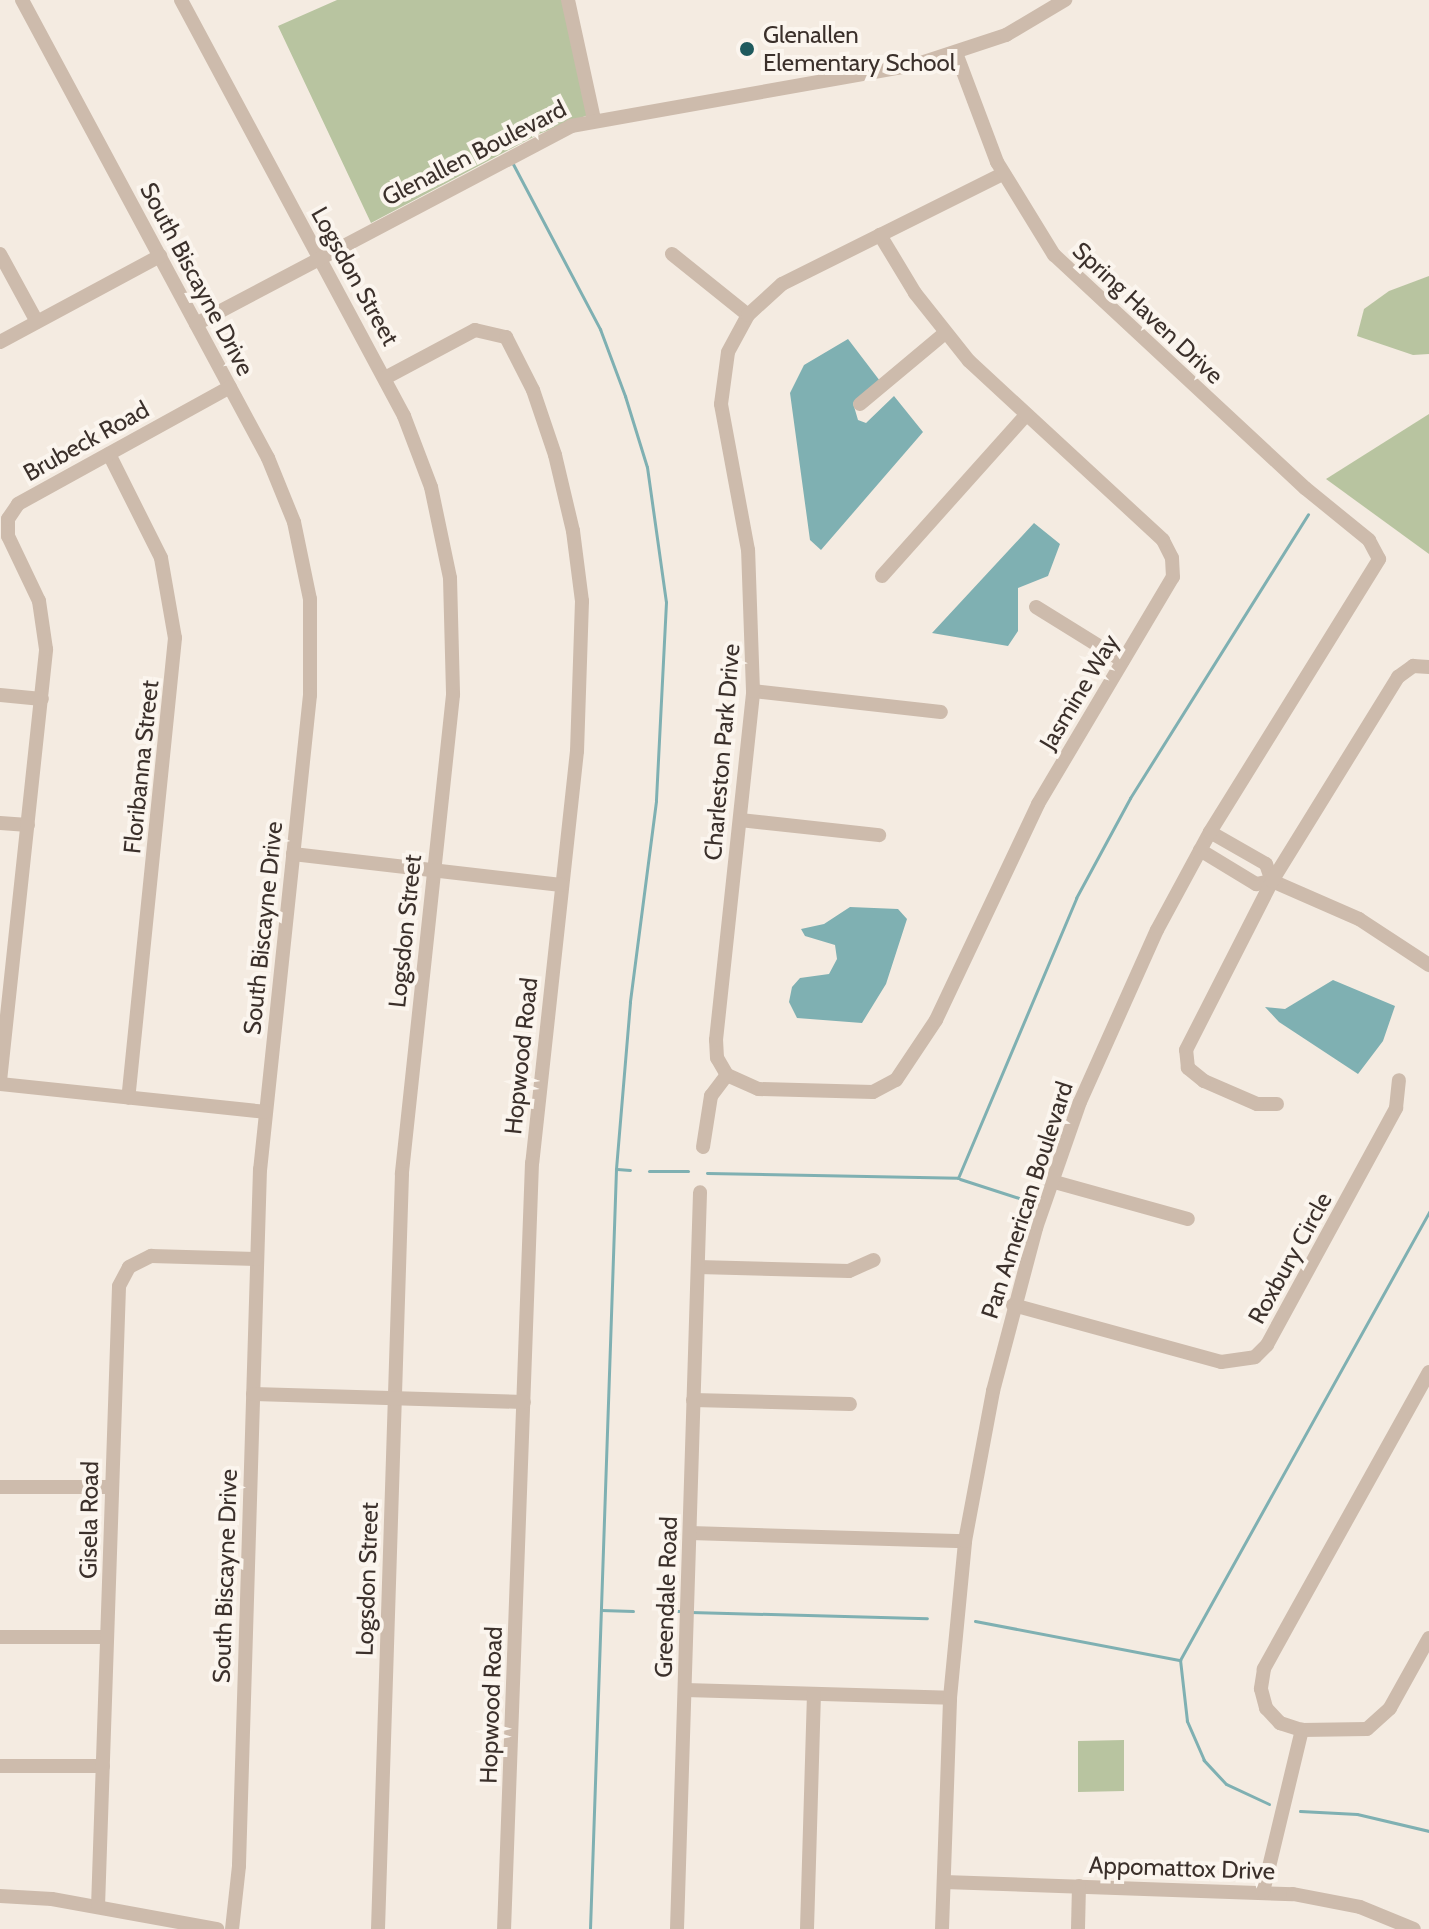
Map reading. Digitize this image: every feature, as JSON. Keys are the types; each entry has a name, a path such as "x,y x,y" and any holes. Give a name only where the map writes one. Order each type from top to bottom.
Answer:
{"street":[{"name":"South Biscayne Drive","path":"22,0 230,387 285,498 310,599 311,682 265,1112 257,1259 239,1866 232,1929"},
{"path":"568,0 594,119"},
{"name":"Glenallen Boulevard","path":"196,324 531,144 594,119 897,68 956,53 1006,35 1065,0"},
{"name":"Logsdon Street","path":"188,2 385,378 424,465 450,578 453,695 403,1160 378,1929"},
{"name":"Spring Haven Drive","path":"956,53 1003,174 1038,234 1072,276 1305,488 1369,540 1378,555"},
{"name":"Charleston Park Drive","path":"727,1075 716,1048 753,691 748,550 721,395 728,352 748,315 782,284 1003,174"},
{"name":"Jasmine Way","path":"727,1075 752,1089 873,1092 896,1080 936,1020 1038,804 1171,582 1171,554 1159,536 1026,415 945,333 880,235"},
{"path":"0,254 37,322"},
{"path":"672,254 748,315"},
{"path":"0,342 160,256"},
{"name":"Hopwood Road","path":"385,378 461,337 490,330 514,346 540,409 573,531 583,632 532,1163 504,1929"},
{"path":"860,404 945,333"},
{"name":"Brubeck Road","path":"0,1082 7,954 28,825 42,699 43,618 8,536 8,519 18,504 230,387"},
{"path":"882,576 1026,415"},
{"name":"Floribanna Street","path":"109,454 161,558 175,638 128,1098"},
{"name":"Pan American Boulevard","path":"942,1929 950,1698 965,1541 1013,1305 1051,1181 1113,1022 1200,850 1378,555"},
{"path":"1036,607 1123,661"},
{"path":"1277,1104 1257,1104 1204,1081 1192,1073 1185,1056 1272,881 1398,677 1413,666 1429,667"},
{"path":"753,691 941,712"},
{"path":"0,695 42,699"},
{"path":"740,820 879,835"},
{"path":"0,823 28,825"},
{"path":"1210,832 1266,864 1272,881"},
{"path":"1200,850 1256,884 1272,881 1373,926 1429,965"},
{"path":"293,854 561,885"},
{"path":"703,1147 711,1096 727,1075"},
{"name":"Roxbury Circle","path":"1013,1305 1221,1362 1255,1357 1267,1345 1396,1108 1399,1080"},
{"path":"0,1082 265,1112"},
{"path":"1051,1181 1188,1219"},
{"path":"700,1192 698,1267 849,1271 874,1260"},
{"name":"Gisela Road","path":"98,1907 118,1292 123,1274 136,1261 151,1256 257,1259"},
{"name":"Greendale Road","path":"677,1929 698,1267"},
{"path":"1429,1372 1264,1669 1261,1689 1266,1708 1280,1723 1302,1730 1350,1731 1374,1725 1390,1708 1429,1638"},
{"path":"253,1394 524,1402"},
{"path":"693,1400 850,1404"},
{"path":"0,1487 112,1487"},
{"path":"690,1533 965,1541"},
{"path":"0,1637 107,1637"},
{"path":"685,1690 950,1698"},
{"path":"807,1929 814,1694"},
{"path":"1263,1892 1302,1730"},
{"path":"0,1766 103,1766"},
{"name":"Appomattox Drive","path":"944,1882 1263,1892 1339,1902 1414,1929"},
{"path":"1078,1929 1079,1886"},
{"path":"0,1896 98,1907 217,1929"}],"green space":[{"path":"337,0 563,0 588,115 539,134 371,223 278,26"},
{"path":"1429,276 1429,354 1413,355 1357,336 1364,309 1389,291"},
{"path":"1429,414 1429,554 1326,479"},
{"path":"1124,1740 1124,1791 1078,1792 1078,1741"}],"water":[{"path":"848,339 880,381 853,403 858,420 866,423 894,396 923,432 821,550 810,540 790,393 804,365"},
{"path":"1034,523 1060,544 1048,576 1018,588 1018,631 1008,646 932,633"},
{"path":"850,907 898,909 907,919 886,984 862,1023 797,1018 789,1002 792,987 800,978 829,974 837,959 835,945 805,936 801,929 824,924"},
{"path":"1333,980 1395,1006 1383,1041 1358,1074 1279,1022 1265,1007 1285,1009"}],"waterway":[{"path":"513,164 600,329 625,396 647,467 666,602 656,801 630,1002 616,1169 590,1929"},
{"path":"707,1173 958,1178 1076,898 1130,798 1308,514"},
{"path":"617,1169 630,1170"},
{"path":"649,1171 688,1171"},
{"path":"960,1179 1025,1200"},
{"path":"1269,1804 1226,1784 1204,1760 1187,1721 1180,1660 1429,1212"},
{"path":"601,1610 633,1611"},
{"path":"669,1611 683,1611"},
{"path":"690,1612 927,1618"},
{"path":"975,1621 1180,1660"},
{"path":"1300,1811 1357,1814 1429,1831"}],"place":[{"name":"Glenallen Elementary School","path":"747,49"}]}
